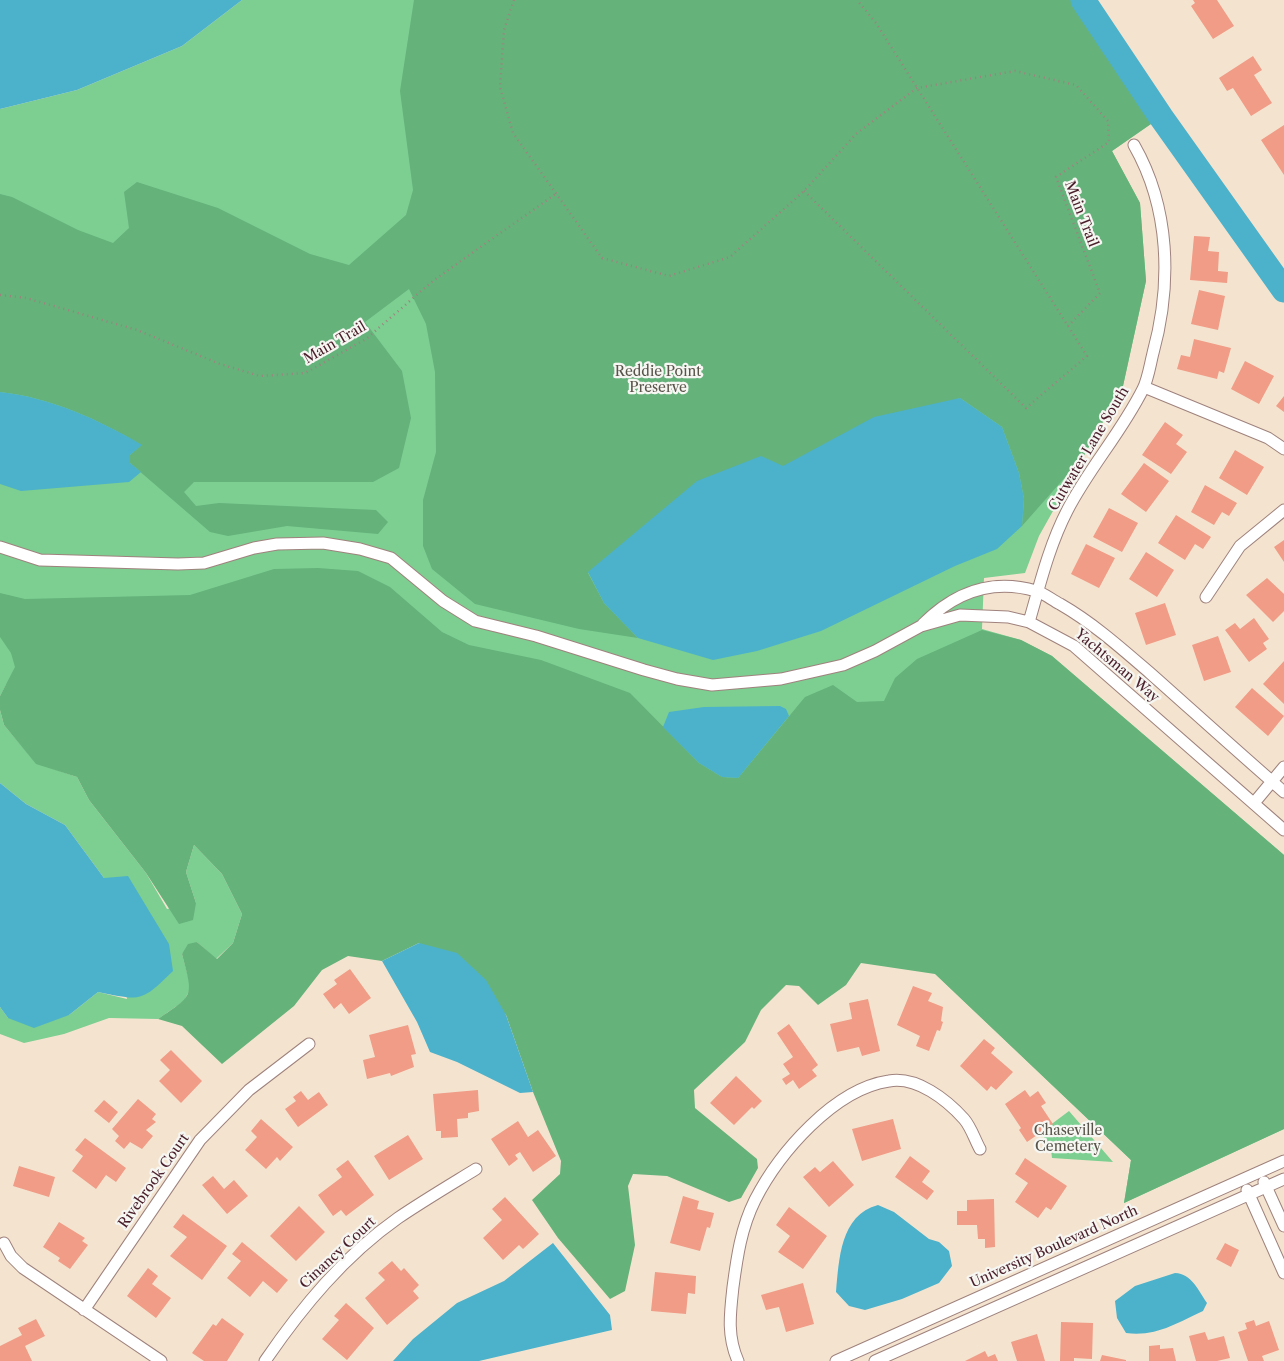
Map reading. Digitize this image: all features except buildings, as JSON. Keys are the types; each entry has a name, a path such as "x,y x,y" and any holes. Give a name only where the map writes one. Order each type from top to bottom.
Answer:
{"street":[{"name":"Cutwater Lane South","path":"1029,622 1053,541 1066,512 1083,482 1115,438 1144,388 1160,329 1164,297 1165,243 1153,182 1134,145"},
{"path":"1144,388 1268,438 1284,449"},
{"path":"1206,596 1240,546 1284,510"},
{"path":"0,547 40,560 178,564 204,563 254,548 277,544 323,543 360,549 391,558 443,600 475,621 536,636 677,679 712,685 781,679 843,665 876,652 921,626"},
{"name":"Yachtsman Way","path":"921,626 939,608 964,594 988,587 1013,587 1038,591 1083,617 1284,792"},
{"name":"Yachtsman Way","path":"921,626 960,615 1008,617 1029,622 1074,646 1284,830"},
{"path":"1254,803 1284,767"},
{"name":"Rivebrook Court","path":"84,1310 200,1140 249,1090 310,1044"},
{"path":"738,1361 732,1346 729,1327 738,1250 744,1225 772,1169 796,1139 821,1116 848,1098 873,1085 891,1080 909,1082 934,1093 965,1120 980,1149"},
{"name":"University Boulevard North","path":"836,1361 1284,1161"},
{"name":"Cinancy Court","path":"265,1361 310,1300 359,1249 398,1219 476,1169"},
{"path":"1258,1172 1267,1187 1284,1226"},
{"path":"1244,1178 1248,1195 1284,1273"},
{"path":"875,1361 1284,1179"},
{"path":"4,1243 23,1268 161,1361"}],"path":[{"name":"Main Trail","path":"514,0 504,30 500,87 513,133 602,258 669,276 730,257 804,191 856,134 917,88 1014,71 1076,85 1108,121 1108,142 1056,177 1100,293 1068,326"},
{"path":"804,191 1026,408 1087,356 876,23 857,0"},
{"name":"Main Trail","path":"0,295 26,298 137,330 220,364 260,376 305,373 366,339 434,280 557,193"}],"green space":[{"name":"Reddie Point Preserve","path":"242,0 1083,0 1161,117 1112,151 1140,203 1146,281 1123,386 1039,536 1025,573 984,578 982,629 1021,640 1052,656 1284,855 1284,1129 1124,1203 1131,1160 761,808 6,685 0,696 0,109 77,90 182,46"},
{"path":"414,0 1083,0 1161,117 1112,151 1140,203 1146,281 1123,386 1083,457 1022,526 1024,499 1019,473 1002,427 960,398 825,445 588,573 604,603 638,638 579,629 475,604 432,569 423,546 423,500 436,452 435,372 426,324 409,289 365,322 402,371 411,418 399,468 373,482 194,482 184,492 196,506 219,503 376,510 388,522 378,534 287,526 228,536 210,532 130,463 130,455 141,445 109,427 74,411 37,399 0,392 0,194 12,197 78,230 113,243 129,228 124,192 137,182 218,208 310,254 349,265 406,215 413,190 400,91"},
{"path":"318,568 358,571 390,587 442,632 469,645 541,660 630,693 699,763 722,777 738,778 805,697 833,685 857,702 884,701 895,678 917,659 982,630 1021,640 1052,656 1284,855 1284,1129 1124,1203 1131,1160 935,974 861,963 846,985 818,1005 799,986 786,985 761,1010 745,1042 694,1090 695,1108 757,1159 758,1168 741,1198 729,1202 667,1176 633,1174 628,1186 635,1245 625,1291 610,1299 558,1238 532,1200 560,1174 561,1161 533,1092 506,1015 419,943 382,961 348,956 322,970 294,1006 222,1064 182,1026 158,1019 185,999 188,993 188,979 182,954 188,944 197,942 217,959 233,943 242,914 222,874 194,845 186,872 196,903 193,920 179,924 146,873 89,800 77,777 36,764 4,725 0,710 0,696 15,667 11,653 0,637 0,593 25,599 190,595 274,569"},
{"path":"0,710 4,725 36,763 77,777 89,800 146,873 167,909 196,903 186,872 194,845 222,874 242,914 233,943 216,959 197,942 182,954 191,987 184,1001 158,1019 109,1018 64,1034 24,1043 0,1034 0,1007 8,1018 69,1015 98,992 127,999 104,878 65,825 26,804 0,783"},
{"name":"Chaseville Cemetery","path":"1069,1111 1113,1162 1052,1158 1051,1150 1041,1132"}],"water":[{"path":"0,0 242,0 182,46 77,90 0,109"},
{"path":"0,392 37,399 74,411 142,445 130,455 130,463 141,472 129,482 21,491 0,484"},
{"path":"960,398 1002,427 1019,473 1024,499 1022,526 997,549 955,566 821,631 757,651 713,660 638,638 604,603 588,572 697,481 761,456 783,466 874,417"},
{"path":"780,706 786,709 789,716 738,778 722,777 699,763 663,727 669,712 704,707"},
{"path":"0,783 26,804 65,825 104,878 128,876 169,944 173,971 154,989 147,994 133,997 98,992 69,1015 34,1028 8,1018 0,1007"},
{"path":"419,943 457,953 486,980 506,1015 533,1092 520,1093 457,1062 430,1052 417,1022 382,961"},
{"path":"878,1205 894,1212 929,1239 939,1242 949,1251 952,1266 939,1283 902,1299 865,1310 849,1306 836,1292 838,1266 849,1228 865,1210"},
{"path":"553,1243 610,1315 612,1330 479,1361 393,1361 413,1339 457,1303 504,1281"},
{"path":"1175,1273 1186,1276 1197,1288 1207,1303 1203,1311 1157,1331 1137,1334 1126,1333 1117,1318 1115,1301 1135,1286"}],"waterway":[{"path":"1083,0 1161,117 1284,290"}]}
